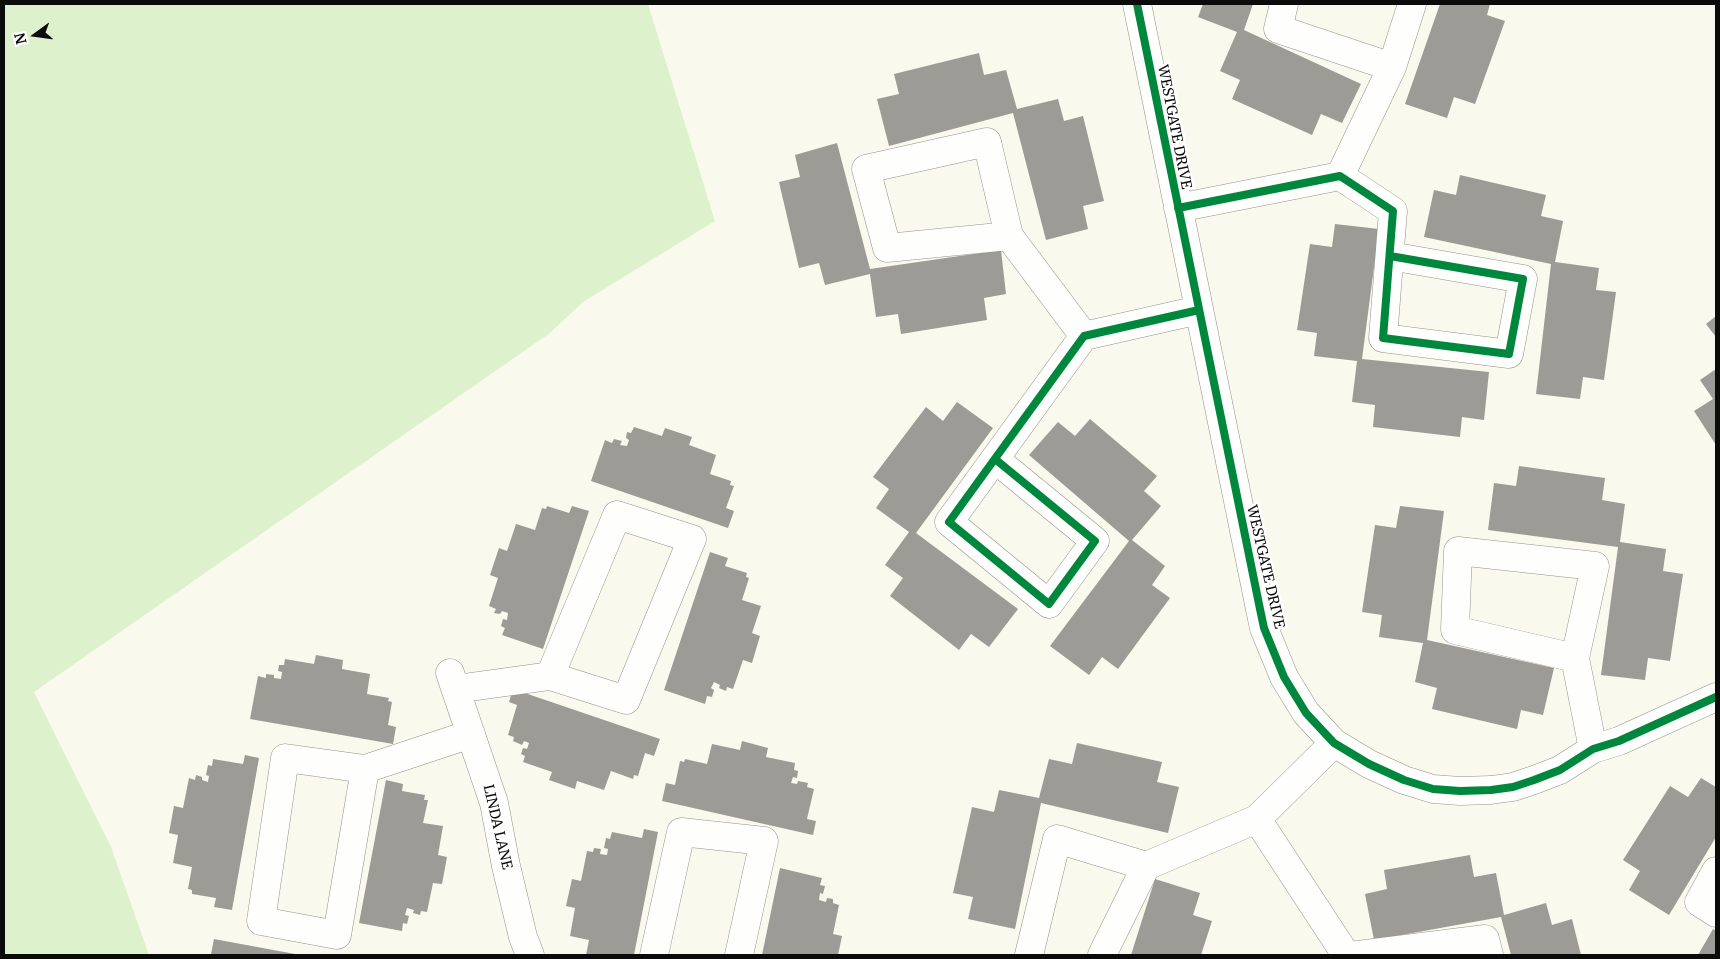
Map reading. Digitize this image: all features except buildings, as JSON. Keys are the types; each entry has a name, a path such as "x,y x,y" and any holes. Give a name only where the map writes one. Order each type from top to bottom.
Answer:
{"street":[{"name":"WESTGATE DRIVE","path":"1137,4 1264,628 1284,677 1306,712 1334,744 1369,764 1404,780 1433,789 1460,791 1491,790 1513,787 1560,770 1593,749 1619,741 1716,697"},
{"path":"1284,4 1278,29 1392,67"},
{"path":"1340,176 1392,67 1412,4"},
{"path":"1009,236 887,248 866,170 987,142 1009,236 1084,336"},
{"path":"1178,208 1340,176 1393,211 1383,338 1509,354 1523,279 1390,256"},
{"path":"995,459 1095,541 1049,604 949,522 1084,336 1199,310"},
{"path":"617,515 692,539 626,700 550,676 617,515"},
{"path":"1575,658 1455,630 1458,551 1595,566 1575,658 1593,749"},
{"name":"LINDA LANE","path":"530,955 522,937 494,803 453,681 550,676"},
{"path":"365,770 337,935 261,921 285,758 365,770 471,734"},
{"path":"1029,955 1057,839 1146,866 1257,819 1334,744"},
{"path":"1257,819 1346,955"},
{"path":"654,955 681,832 764,841 739,955"},
{"path":"1102,955 1146,866"},
{"path":"1716,871 1699,902 1716,913"},
{"path":"1358,955 1485,939 1489,955"}],"green space":[{"path":"4,4 648,4 715,221 583,302 550,333 34,692 111,847 149,955 4,955"}],"cycle path":[{"path":"1137,4 1264,628 1284,677 1306,713 1334,743 1369,764 1404,780 1433,789 1460,791 1491,790 1513,787 1560,770 1593,749 1619,741 1716,697"},
{"path":"1178,208 1340,176 1393,211 1383,338 1509,354 1523,279 1390,256"},
{"path":"995,459 1095,541 1049,604 949,522 1084,336 1199,310"}]}
